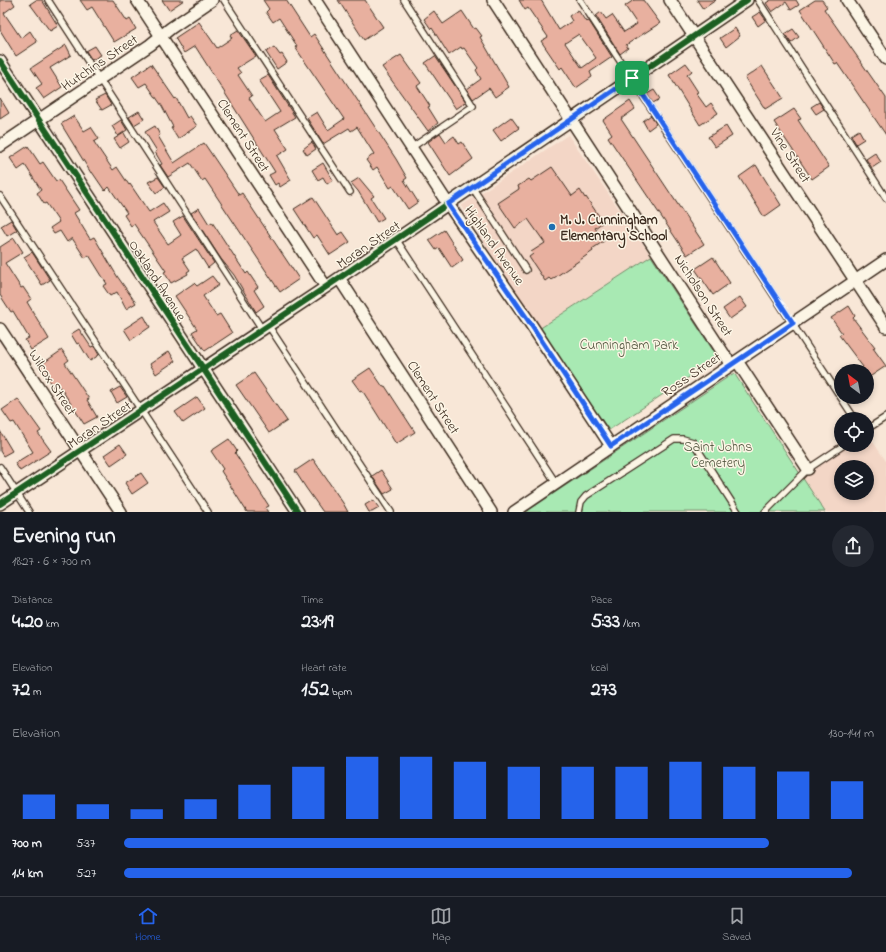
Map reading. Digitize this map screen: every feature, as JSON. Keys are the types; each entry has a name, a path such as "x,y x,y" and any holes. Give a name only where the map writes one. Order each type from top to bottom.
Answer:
{"street":[{"name":"Clement Street","path":"137,0 326,287"},
{"name":"Hutchins Street","path":"0,146 100,79 212,0"},
{"name":"Highland Avenue","path":"315,0 448,204 528,320 611,446"},
{"name":"Nicholson Street","path":"493,0 734,363 808,469"},
{"name":"Vine Street","path":"670,0 886,327"},
{"name":"Moran Street","path":"0,504 326,287 747,0"},
{"path":"847,0 886,59"},
{"name":"Oakland Avenue","path":"0,61 202,369 298,512"},
{"name":"Ross Street","path":"514,512 886,260"},
{"name":"Clement Street","path":"339,278 491,512"},
{"name":"Wilcox Street","path":"0,329 121,512"}],"lane":[{"path":"48,0 265,327 391,512"},
{"path":"224,0 350,192"},
{"path":"404,0 473,106 412,148"},
{"path":"580,0 850,412"},
{"path":"758,0 886,198"},
{"path":"472,187 526,270"},
{"path":"0,196 140,411 208,512"},
{"path":"396,239 556,484"},
{"path":"874,425 886,417"},
{"path":"579,512 581,502 586,496 674,439 683,439 693,442 738,512"},
{"path":"765,512 808,469 834,452"},
{"path":"0,466 29,512"}],"shaded area":[{"name":"M. J. Cunningham Elementary School","path":"568,135 651,256 539,329 461,206"},
{"path":"874,443 886,461 886,512 825,512 802,476 836,452 874,452"}],"green space":[{"name":"Cunningham Park","path":"651,256 718,358 609,430 539,329"},
{"name":"Saint Johns Cemetery","path":"734,373 825,512 526,512"}],"building":[{"path":"0,0 12,0 15,5 4,13 21,38 30,31 37,42 16,56 0,30"},
{"path":"36,0 42,0 58,26 50,31 30,4"},
{"path":"80,0 113,0 127,21 130,19 136,29 114,42 92,7 87,10"},
{"path":"162,0 184,0 169,10"},
{"path":"263,0 286,0 310,37 314,34 396,159 407,178 404,180 418,202 408,209 393,186 390,188 377,167 373,170 366,160 374,154 357,127 351,131 349,128 323,144 307,118 317,112 328,130 344,119 295,47 297,46 279,18 273,22 266,12 269,9"},
{"path":"338,0 365,0 383,27 364,40"},
{"path":"519,0 541,0 559,30 572,21 569,16 578,10 586,22 589,21 612,57 590,72 592,77 576,88 562,67 560,69 541,41 548,37 528,8 525,10","holes":["579,34 596,58 582,68 565,43"]},
{"path":"634,0 643,0 660,23 626,45 628,48 620,54 596,16 601,12 606,19 612,15 624,32 637,24 625,6"},
{"path":"697,0 716,0 703,9"},
{"path":"771,0 796,0 799,5 791,10 786,2 772,12 766,3"},
{"path":"815,0 822,0 827,7 824,9 886,98 886,135 837,63 835,64 800,10"},
{"path":"434,11 443,24 462,11 474,29 476,28 482,36 480,37 509,87 495,97 489,88 473,99 467,89 481,79 476,70 478,68 464,48 462,49 461,47 449,55 432,28 431,29 424,19"},
{"path":"760,12 766,20 758,26 752,17"},
{"path":"199,22 217,48 232,38 230,35 238,30 256,56 237,68 241,73 238,75 252,96 249,98 265,122 280,112 259,80 268,75 295,117 275,129 288,149 277,156 291,180 280,187 278,183 275,185 269,175 275,172 195,46 184,53 175,38"},
{"path":"735,28 740,36 726,47 720,38"},
{"path":"793,29 799,37 791,43 785,34"},
{"path":"66,45 71,55 50,68 62,87 44,99 36,88 42,84 31,68"},
{"path":"95,46 101,55 92,60 86,51"},
{"path":"274,47 280,55 282,54 287,62 277,69 266,52"},
{"path":"401,55 421,83 417,86 430,106 428,107 438,123 428,131 382,67"},
{"path":"435,56 466,102 456,109 425,63"},
{"path":"686,63 692,71 687,75 698,92 696,93 706,107 711,103 718,113 700,125 669,75"},
{"path":"151,64 175,99 176,98 187,118 190,116 197,126 178,139 171,128 173,127 162,106 146,83 139,87 132,77"},
{"path":"762,66 783,98 765,109 745,78"},
{"path":"654,90 660,99 653,103 647,94"},
{"path":"105,95 111,105 102,110 95,100"},
{"path":"0,98 9,113 0,119"},
{"path":"630,101 635,109 621,119 704,244 687,255 608,137 612,134 603,120"},
{"path":"819,102 824,109 816,114 811,107"},
{"path":"794,109 801,119 798,120 829,167 812,179 774,122"},
{"path":"139,111 144,119 134,125 129,117"},
{"path":"651,115 656,124 648,130 643,121"},
{"path":"74,116 84,131 91,127 99,139 94,142 113,170 117,167 149,212 163,203 169,212 153,222 168,244 181,235 173,222 183,216 214,263 208,268 196,249 182,258 190,270 187,272 188,274 171,283 164,272 166,271 134,224 131,226 124,215 127,213 109,187 105,191 92,172 91,173 61,124"},
{"path":"511,117 519,128 501,141 493,130"},
{"path":"121,120 127,130 118,136 112,126"},
{"path":"155,126 160,135 158,136 174,163 204,143 239,195 242,193 299,279 280,292 205,179 202,181 190,163 168,177 160,165 162,164 155,152 157,151 145,132"},
{"path":"726,126 732,136 715,147 708,137"},
{"path":"859,130 864,139 856,144 851,135"},
{"path":"124,133 129,142 120,148 114,139"},
{"path":"440,133 446,142 454,136 459,144 462,142 473,159 450,176 428,142"},
{"path":"312,142 316,149 307,155 303,149"},
{"path":"28,146 40,164 43,162 56,181 59,180 79,210 74,213 90,239 94,237 117,276 136,303 126,309 117,292 110,296 103,286 107,284 89,255 85,258 72,238 67,242 60,231 54,234 50,228 59,222 37,193 41,190 25,165 18,170 10,158"},
{"path":"875,153 881,162 872,168 866,159"},
{"path":"323,163 333,180 327,184 323,177 318,180 312,170"},
{"path":"756,165 781,205 764,217 739,177"},
{"path":"552,167 572,196 580,190 585,198 586,197 603,222 595,228 604,241 592,249 593,251 551,280 549,278 545,281 529,257 533,254 531,252 545,243 528,219 515,228 498,203 519,189 518,186 529,179 531,181"},
{"path":"158,177 165,187 156,193 148,182"},
{"path":"359,178 374,196 371,198 384,218 377,222 358,191 351,183"},
{"path":"313,197 338,235 343,232 350,242 330,255 317,235 313,238 294,209"},
{"path":"199,208 209,224 212,222 246,274 248,272 258,287 254,290 264,306 256,312 234,275 221,259 191,213"},
{"path":"11,220 17,230 7,236 1,226"},
{"path":"444,230 463,260 452,268 439,248 436,250 429,240"},
{"path":"14,238 23,252 5,263 21,288 23,287 31,299 27,302 49,339 31,350 25,340 29,338 13,311 11,312 0,295 0,247"},
{"path":"32,252 50,280 42,285 24,257"},
{"path":"713,257 730,283 713,295 695,269"},
{"path":"212,276 219,285 203,296 216,316 220,314 232,333 205,351 192,332 197,329 175,296 194,283 197,286"},
{"path":"740,297 747,307 730,319 723,309"},
{"path":"849,306 855,316 853,318 875,347 873,348 886,366 874,374 874,364 861,364 839,335 842,333 831,318"},
{"path":"144,316 150,327 131,340 124,329"},
{"path":"79,329 91,347 94,346 99,355 90,361 79,343 77,344 71,334"},
{"path":"62,350 69,360 65,363 89,399 87,400 97,417 84,424 60,387 55,390 39,366"},
{"path":"169,351 175,361 156,374 150,364"},
{"path":"370,368 383,387 385,386 415,432 396,444 362,390 360,391 352,380"},
{"path":"254,373 287,421 269,433 236,385"},
{"path":"120,387 127,397 117,403 111,392"},
{"path":"197,397 205,408 183,423 175,412"},
{"path":"18,399 41,431 38,433 51,451 20,471 15,463 33,452 14,422 11,423 2,410"},
{"path":"0,431 12,451 3,456 0,451"},
{"path":"229,439 237,451 235,453 269,506 265,508 268,512 247,512 221,471 223,469 211,451"},
{"path":"120,444 127,454 111,465 104,455"},
{"path":"313,459 348,512 323,512 306,488 295,471"},
{"path":"381,470 393,489 384,494 372,476"},
{"path":"141,473 148,483 132,494 125,483"},
{"path":"373,500 379,508 369,512 365,505"}],"cycle path":[{"path":"0,504 326,287 747,0"},
{"path":"0,61 298,512"}],"place":[{"name":"M. J. Cunningham Elementary School","path":"552,227"}],"route":[{"path":"632,78 793,323 611,446 528,320 448,204 632,78"}]}
